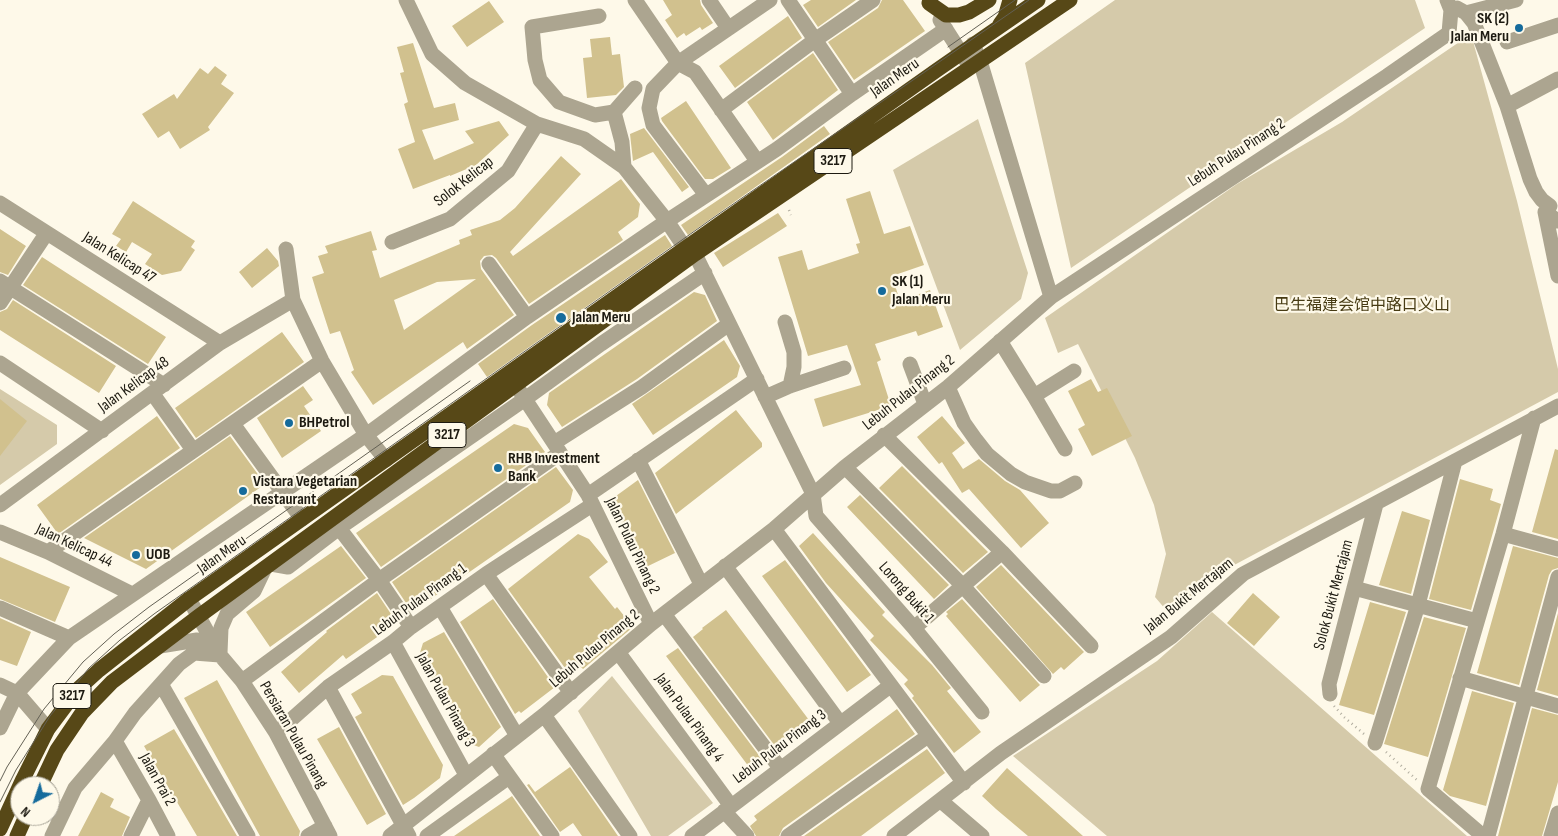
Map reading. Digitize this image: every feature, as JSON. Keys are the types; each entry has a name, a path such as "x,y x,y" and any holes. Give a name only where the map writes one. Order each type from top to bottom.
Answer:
{"highway":[{"path":"928,1 946,15 959,15 969,12 990,0"},
{"path":"994,30 1005,17 1010,0"},
{"name":"Jalan Meru","path":"45,776 57,750 82,713 112,682 199,616 516,385 690,251 967,49 1038,0"},
{"name":"Jalan Meru","path":"0,829 48,729 78,688 189,599 386,460 690,251 1070,0"}],"street":[{"name":"Lorong Bukit 1","path":"406,0 432,54 465,83 537,124 584,139 624,167 705,273 813,494 816,516 914,628 982,712"},
{"path":"636,0 678,63 694,72 756,162"},
{"path":"709,0 728,28"},
{"path":"706,195 652,124 649,108 653,89 678,63 770,0"},
{"path":"788,0 852,94"},
{"path":"721,110 815,40 873,0"},
{"path":"1466,13 1516,0"},
{"path":"928,1 946,29 967,49 975,64 1051,297"},
{"path":"1449,5 1466,13 1474,23 1507,106 1536,192 1542,200 1551,205 1558,222"},
{"name":"Lebuh Pulau Pinang 2","path":"390,836 406,831 466,775 544,715 701,584 774,529 884,435 948,387 1051,297 1387,76 1449,33 1449,5"},
{"path":"599,16 532,27 535,60 540,80 559,102 595,114 614,112 635,88"},
{"path":"1507,42 1558,24"},
{"path":"0,728 17,693 69,638 366,435 526,317 666,221 777,149 946,29"},
{"path":"1507,106 1558,79"},
{"path":"614,112 622,142 624,167"},
{"name":"Solok Kelicap","path":"392,242 450,219 458,213 508,171 537,124"},
{"name":"Jalan Kelicap 47","path":"0,203 220,343"},
{"path":"1551,205 1558,276"},
{"path":"0,302 5,285 46,234"},
{"path":"286,249 293,300 322,361 366,435 386,460"},
{"path":"489,264 526,317"},
{"path":"220,655 221,628 227,614 254,591 268,566 288,566 339,528 705,273"},
{"path":"5,285 158,389 193,450"},
{"name":"Jalan Kelicap 48","path":"0,505 220,343 293,300"},
{"path":"785,322 794,352 794,367 790,386"},
{"path":"242,681 557,448 729,324"},
{"path":"1000,341 1065,449"},
{"path":"48,552 322,361"},
{"path":"0,363 102,431"},
{"path":"910,364 924,404"},
{"path":"765,397 790,386 844,368"},
{"path":"1034,396 1074,371"},
{"name":"Lebuh Pulau Pinang 1","path":"276,733 328,687 590,500 638,460 757,379"},
{"name":"Jalan Pulau Pinang 2","path":"516,385 590,500 651,624"},
{"path":"948,387 964,423 986,454 1011,474 1025,482 1051,491 1060,491 1075,483"},
{"name":"Jalan Bukit Mertajam","path":"894,836 1001,753 1170,637 1243,574 1558,406"},
{"path":"1483,836 1428,789 1503,534 1534,418"},
{"path":"233,424 302,519"},
{"path":"884,435 1002,552 1090,646"},
{"path":"638,460 701,584"},
{"path":"1375,743 1418,605 1455,462"},
{"path":"845,467 962,585 1044,676"},
{"name":"Solok Bukit Mertajam","path":"1330,694 1328,684 1376,504"},
{"path":"339,528 379,580 411,627"},
{"path":"774,529 964,783"},
{"name":"Jalan Kelicap 44","path":"0,532 48,552 132,594"},
{"path":"1503,534 1558,549"},
{"path":"914,628 1002,552"},
{"path":"725,566 840,723"},
{"path":"486,574 571,693"},
{"path":"1488,836 1558,577"},
{"path":"1354,588 1477,621"},
{"path":"189,599 220,655"},
{"path":"440,607 517,736"},
{"path":"0,608 69,638"},
{"path":"664,614 780,768"},
{"path":"160,646 197,640 220,655"},
{"name":"Jalan Pulau Pinang 3","path":"393,642 466,775"},
{"name":"Jalan Pulau Pinang 4","path":"618,652 747,836"},
{"path":"52,836 75,788 115,741 135,713 161,684 194,653 220,655"},
{"name":"Persiaran Pulau Pinang","path":"220,655 242,681 276,733 327,831"},
{"path":"1460,678 1558,706"},
{"path":"161,684 248,836"},
{"path":"0,685 17,693 48,729"},
{"name":"Lebuh Pulau Pinang 3","path":"692,836 890,686"},
{"path":"328,687 406,831"},
{"path":"544,715 630,836"},
{"path":"788,836 928,736"},
{"name":"Jalan Prai 2","path":"115,741 168,836"},
{"path":"493,754 552,836"},
{"path":"427,836 509,777"},
{"path":"131,836 149,800"},
{"path":"941,801 982,836"},
{"path":"1551,836 1558,813"},
{"path":"308,836 327,831"}],"path":[{"path":"789,210 791,215"}],"green space":[{"path":"1115,0 1415,0 1425,28 1071,268 1025,63"},
{"name":"巴生福建会馆中路口义山","path":"1471,34 1517,201 1558,369 1558,392 1223,571 1172,617 1155,597 1166,554 1154,505 1135,458 1078,344 1058,353 1045,318 1237,184 1342,122"},
{"path":"978,119 1028,273 1021,299 960,350 893,170"},
{"path":"0,389 57,425 57,444 0,485"},
{"path":"1212,612 1467,836 1107,836 1013,756 1157,661"},
{"path":"612,676 713,803 668,836 651,836 578,711"}],"building":[{"path":"663,0 700,0 701,5 713,23 702,30 700,27 686,36 684,33 677,38 665,20 672,15"},
{"path":"811,0 856,0 818,27 803,5"},
{"path":"882,0 903,0 925,31 854,80 828,42 878,8"},
{"path":"489,1 504,22 467,47 452,26"},
{"path":"788,16 802,38 735,88 719,66"},
{"path":"610,37 612,55 620,54 624,87 616,95 587,98 583,58 592,57 590,39"},
{"path":"413,43 434,108 455,103 459,120 422,130 434,160 474,143 465,131 499,121 509,135 476,165 413,189 398,149 415,142 404,104 408,102 400,73 404,72 397,47"},
{"path":"813,53 838,90 773,140 747,102"},
{"path":"215,66 227,75 221,84 234,93 208,127 210,130 180,149 169,131 158,138 142,114 174,94 177,99 200,68 208,74"},
{"path":"686,101 731,168 713,179 705,179 662,121 661,118"},
{"path":"824,126 830,134 688,235 681,225 782,157"},
{"path":"644,128 689,187 682,192 653,152 633,161 630,134"},
{"path":"561,156 581,174 510,252 513,256 621,179 640,204 638,217 618,232 623,240 529,304 496,258 492,255 484,256 480,261 481,269 514,315 467,349 463,342 373,405 351,372 354,370 340,331 330,334 318,297 312,277 324,273 318,256 328,253 325,246 371,231 377,250 372,251 380,278 460,244 459,240 472,235 470,230 500,220 515,208","holes":["476,279 404,330 394,300 437,282"]},
{"path":"870,191 884,234 910,226 924,265 892,276 900,301 930,290 943,327 918,336 916,331 875,344 881,360 877,362 891,406 823,427 814,399 861,385 847,345 808,356 778,257 802,250 808,270 859,253 856,244 860,243 846,199"},
{"path":"133,201 195,241 191,247 195,250 181,271 162,275 145,264 152,254 132,242 126,252 116,246 121,239 112,234"},
{"path":"778,213 787,226 723,267 714,253"},
{"path":"0,229 26,246 8,275 0,272"},
{"path":"665,235 672,246 487,377 478,364"},
{"path":"267,248 278,261 279,266 252,288 239,272"},
{"path":"42,257 166,337 148,364 23,285"},
{"path":"694,292 705,295 717,321 637,379 562,427 547,405 549,393"},
{"path":"13,300 116,366 99,393 0,330 0,312 7,309"},
{"path":"282,332 304,362 196,438 175,408"},
{"path":"724,340 740,366 737,377 653,435 632,404"},
{"path":"1091,379 1098,392 1107,388 1132,436 1092,456 1078,429 1085,425 1068,391"},
{"path":"303,386 313,400 304,406 321,431 282,458 257,418"},
{"path":"0,399 27,421 0,456"},
{"path":"736,410 762,443 762,447 676,514 655,473"},
{"path":"157,416 180,448 58,534 37,505"},
{"path":"942,416 965,443 952,453 963,469 979,459 1005,481 1020,490 1049,523 1021,548 969,489 962,493 942,462 939,464 917,437"},
{"path":"514,424 528,428 545,452 381,567 356,533"},
{"path":"230,436 265,484 146,569 84,538"},
{"path":"1555,449 1558,450 1558,539 1532,532"},
{"path":"902,466 988,552 963,573 879,488"},
{"path":"556,467 573,490 570,502 412,612 392,582"},
{"path":"1460,479 1493,489 1490,500 1501,504 1471,610 1429,599"},
{"path":"638,480 675,553 644,568 615,509 616,496"},
{"path":"860,495 949,585 934,599 847,507"},
{"path":"1402,511 1430,520 1411,594 1379,585"},
{"path":"813,533 885,612 882,615 932,665 951,688 947,691 981,732 954,753 912,698 914,696 904,684 908,680 870,640 874,636 826,583 799,546"},
{"path":"578,534 589,539 608,562 589,577 615,609 617,607 633,627 583,669 581,667 570,675 508,589"},
{"path":"341,546 366,578 270,647 246,612"},
{"path":"1513,546 1558,558 1558,568 1552,570 1549,575 1519,685 1477,673"},
{"path":"0,557 70,587 55,622 0,599"},
{"path":"785,560 871,675 847,692 762,576"},
{"path":"1001,565 1084,652 1064,670 1061,667 1053,674 976,587"},
{"path":"377,593 397,623 346,659 343,655 299,693 281,672 326,631"},
{"path":"1253,593 1280,617 1254,646 1227,623"},
{"path":"493,599 555,687 521,713 519,711 515,714 460,622"},
{"path":"962,599 1040,685 1020,702 946,616 948,614 946,612"},
{"path":"1370,602 1406,612 1374,715 1339,705"},
{"path":"726,610 809,720 775,746 693,637"},
{"path":"1558,613 1558,696 1537,690"},
{"path":"1424,617 1466,628 1428,757 1384,744"},
{"path":"0,618 31,632 17,666 0,660"},
{"path":"444,632 501,727 479,747 468,743 419,656 423,643"},
{"path":"678,648 761,758 749,767 666,656"},
{"path":"382,675 393,676 443,765 440,778 403,805 355,717 362,713 351,694"},
{"path":"217,680 300,831 299,836 260,836 184,698"},
{"path":"1472,691 1514,703 1486,806 1450,796 1443,790"},
{"path":"1532,708 1558,715 1558,782 1542,836 1498,836"},
{"path":"897,709 915,734 783,828 779,836 756,836 750,826 757,820 754,816"},
{"path":"339,727 386,814 367,825 317,739"},
{"path":"174,729 237,836 197,836 144,746"},
{"path":"927,749 945,773 861,836 804,836"},
{"path":"570,767 618,836 582,836 573,823 560,832 527,785 529,784 535,792"},
{"path":"1007,768 1083,836 1028,836 996,809 982,796"},
{"path":"101,792 114,799 110,807 130,817 122,836 78,836"},
{"path":"512,796 540,836 454,836"}],"tram line":[{"path":"948,47 1015,0"},
{"path":"0,802 16,770 50,716 89,668 120,640 713,218 1029,0"},
{"path":"0,781 44,709 83,662 114,634 149,607 470,381"}],"place":[{"name":"SK (2) Jalan Meru","path":"1519,28"},
{"name":"SK (1) Jalan Meru","path":"882,291"},
{"name":"Jalan Meru","path":"561,318"},
{"name":"BHPetrol","path":"289,423"},
{"name":"RHB Investment Bank","path":"498,468"},
{"name":"Vistara Vegetarian Restaurant","path":"243,491"},
{"name":"UOB","path":"136,555"}]}
